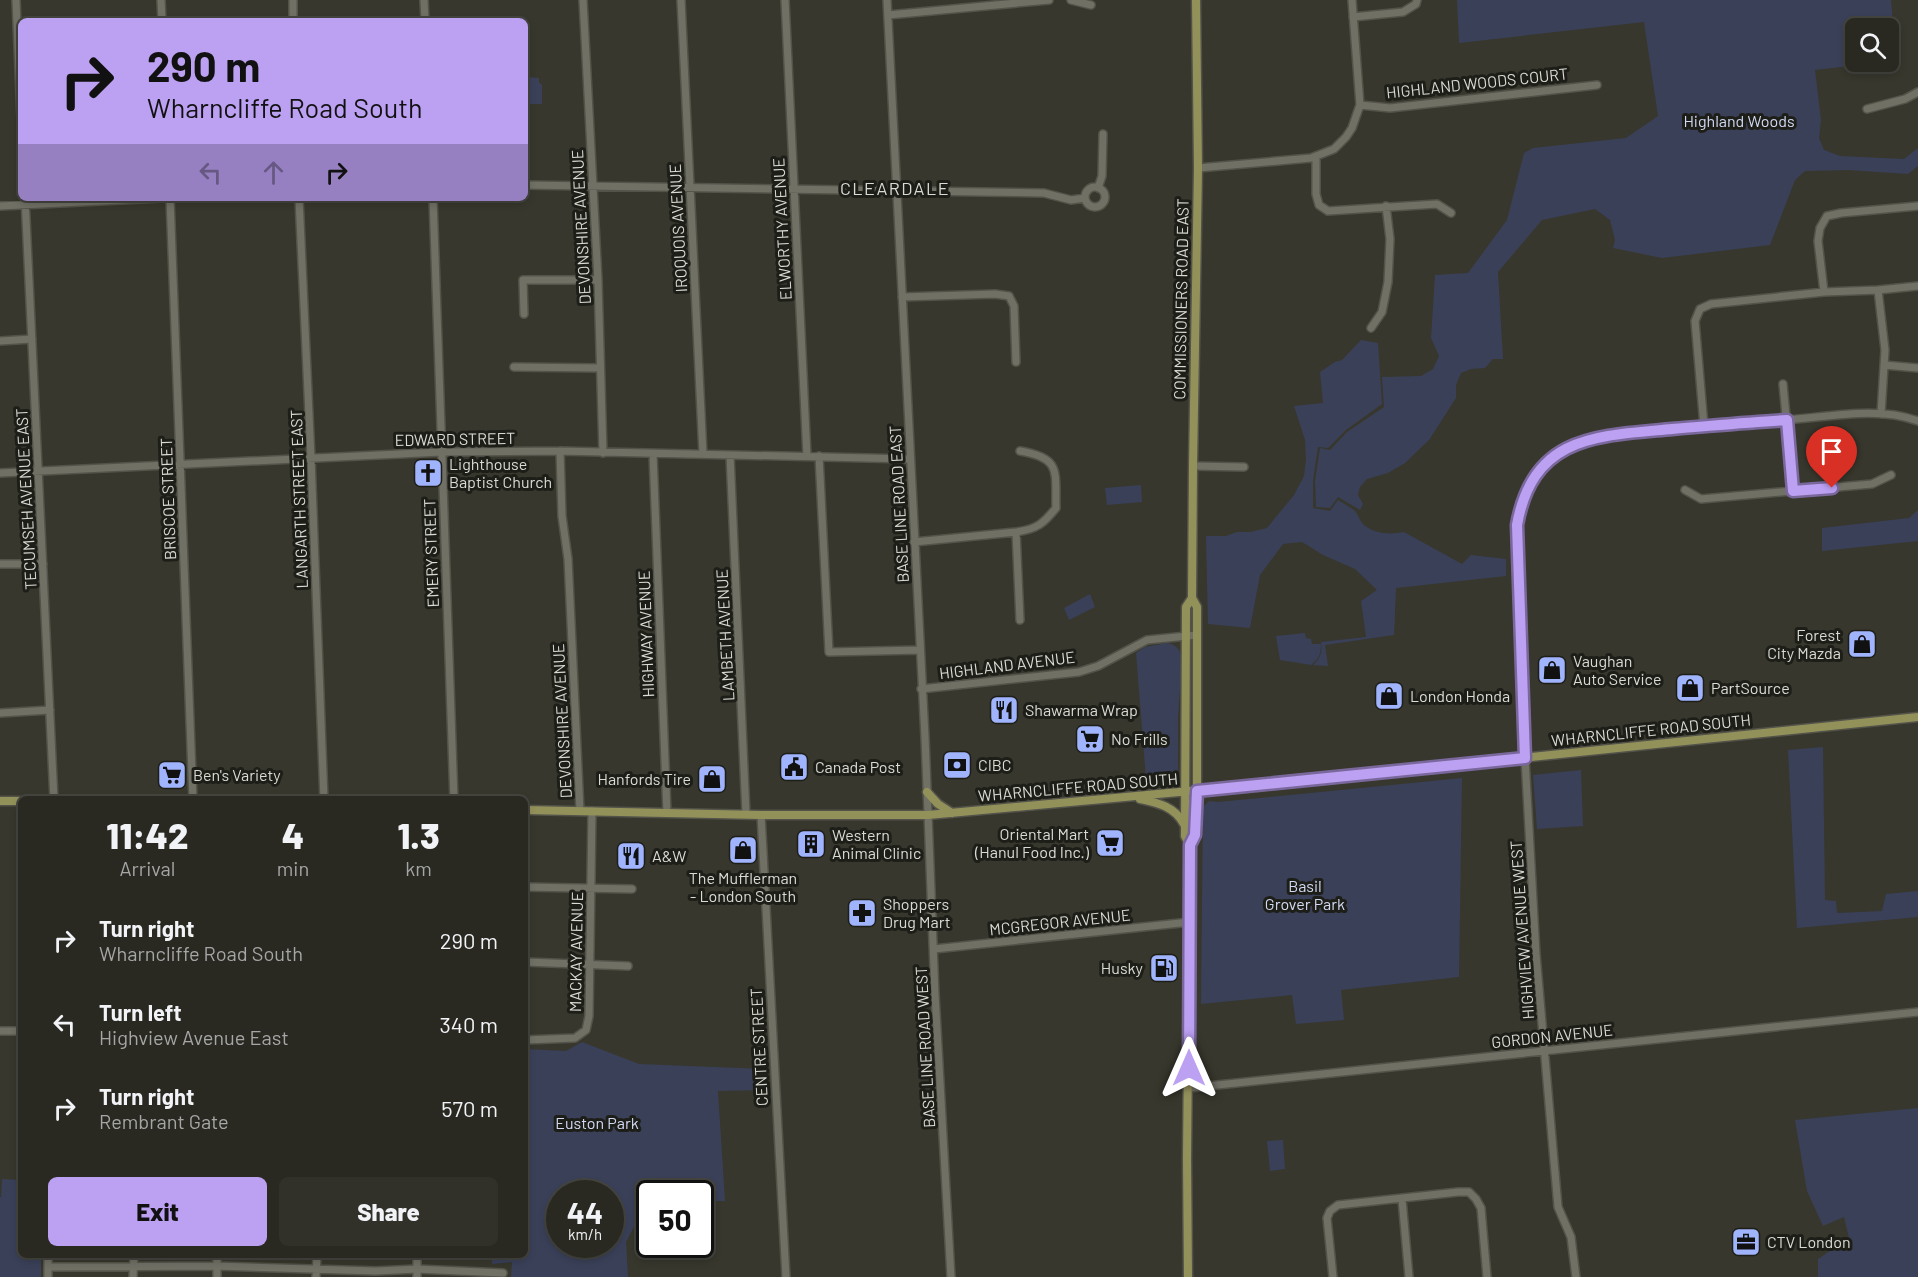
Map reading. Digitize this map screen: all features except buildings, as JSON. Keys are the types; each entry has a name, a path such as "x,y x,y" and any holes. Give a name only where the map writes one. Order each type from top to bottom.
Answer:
{"main road":[{"name":"COMMISSIONERS ROAD EAST","path":"1190,845 1195,835 1197,791 1197,607 1192,598 1198,168 1196,0"},
{"name":"COMMISSIONERS ROAD EAST","path":"1190,845 1185,836 1184,792 1186,607 1192,598"},
{"name":"WHARNCLIFFE ROAD SOUTH","path":"528,810 760,815 928,815 1197,791 1918,717"},
{"path":"927,792 938,804 952,813"},
{"path":"1131,797 1167,806 1177,813 1185,826"},
{"path":"0,801 18,801"},
{"path":"1188,1277 1190,845"}],"street":[{"path":"16,0 18,47"},
{"path":"161,0 162,18"},
{"path":"293,0 293,18"},
{"path":"424,0 425,18"},
{"name":"DEVONSHIRE AVENUE","path":"583,0 598,280 603,453"},
{"name":"IROQUOIS AVENUE","path":"681,0 703,454"},
{"name":"ELWORTHY AVENUE","path":"785,0 807,456"},
{"name":"BASE LINE ROAD EAST","path":"887,0 928,815"},
{"path":"888,15 1049,0"},
{"path":"1071,0 1090,5"},
{"path":"1198,168 1311,158 1334,149 1346,137 1352,128 1360,105 1352,0"},
{"path":"1353,17 1403,12 1416,4 1417,0"},
{"name":"HIGHLAND WOODS COURT","path":"1360,105 1390,108 1597,85"},
{"path":"1867,110 1905,99 1918,92"},
{"path":"1098,188 1102,176 1103,134"},
{"path":"1316,156 1316,194 1319,205 1328,211 1437,204 1451,213"},
{"path":"528,185 1044,192 1071,200 1085,198"},
{"path":"1098,188 1104,195 1101,204 1096,206 1091,206 1085,198 1089,189 1098,188"},
{"path":"0,206 25,201"},
{"name":"TECUMSEH AVENUE EAST","path":"25,201 54,796"},
{"name":"BRISCOE STREET","path":"170,201 193,796"},
{"name":"LANGARTH STREET EAST","path":"299,201 324,796"},
{"name":"EMERY STREET","path":"433,201 454,796"},
{"path":"1371,328 1382,312 1388,282 1390,239 1386,206"},
{"path":"1824,292 1818,241 1820,228 1827,216 1918,206"},
{"path":"524,314 523,280 598,280"},
{"path":"1704,426 1695,321 1700,309 1711,304 1824,292 1918,286"},
{"path":"1878,290 1885,351 1881,414"},
{"path":"902,297 995,294 1010,296 1014,306 1016,362"},
{"path":"0,340 32,339"},
{"path":"1884,365 1918,368"},
{"path":"514,367 600,368"},
{"path":"1784,384 1793,491"},
{"name":"HIGHVIEW AVENUE WEST","path":"1576,1277 1571,1237 1558,1208 1543,1051 1525,758 1517,525 1520,504 1529,485 1541,468 1551,459 1579,442 1612,435 1704,426 1881,414 1918,421"},
{"name":"DEVONSHIRE AVENUE","path":"560,451 562,516 568,559 580,811"},
{"name":"EDWARD STREET","path":"0,473 441,452 560,451 910,459"},
{"path":"914,542 1016,532 1043,524 1056,508 1055,468 1037,454 1020,451"},
{"name":"HIGHWAY AVENUE","path":"653,454 667,813"},
{"name":"LAMBETH AVENUE","path":"730,455 746,814"},
{"path":"819,456 829,652 920,650"},
{"path":"1193,466 1244,467"},
{"path":"1685,490 1701,499 1872,484 1891,475"},
{"path":"1016,532 1020,620"},
{"path":"0,564 43,564"},
{"name":"HIGHLAND AVENUE","path":"921,689 1079,672 1098,666 1147,640 1197,635"},
{"path":"0,713 50,710"},
{"name":"MACKAY AVENUE","path":"528,1040 575,1038 586,1030 589,1016 592,811"},
{"name":"CENTRE STREET","path":"760,815 786,1277"},
{"name":"BASE LINE ROAD WEST","path":"928,815 951,1277"},
{"path":"528,887 632,889"},
{"name":"MCGREGOR AVENUE","path":"933,949 1190,922"},
{"path":"528,962 628,966"},
{"name":"GORDON AVENUE","path":"1189,1088 1918,1012"},
{"path":"0,1031 18,1031"},
{"path":"1333,1277 1327,1230 1327,1218 1330,1211 1338,1206 1458,1192 1469,1192 1481,1208 1487,1277"},
{"path":"1402,1199 1409,1277"},
{"path":"48,1258 48,1277"},
{"path":"133,1277 134,1258"},
{"path":"217,1258 217,1277"},
{"path":"316,1273 317,1258"},
{"path":"48,1267 217,1266 316,1273 376,1271 502,1273"}],"green space":[{"name":"Highland Woods","path":"1457,0 1891,0 1892,18 1845,18 1845,67 1815,70 1821,120 1819,138 1824,150 1840,156 1904,159 1918,148 1918,166 1908,174 1848,170 1805,171 1795,180 1770,245 1662,258 1613,248 1615,240 1610,220 1595,209 1542,220 1498,272 1503,359 1493,359 1485,368 1471,369 1461,373 1456,385 1456,398 1429,440 1405,463 1388,473 1367,479 1360,487 1358,495 1363,504 1360,510 1338,497 1330,508 1316,507 1315,481 1320,448 1330,450 1347,432 1384,407 1382,377 1421,376 1433,369 1439,356 1431,338 1435,275 1468,273 1507,220 1524,153 1533,148 1626,138 1658,116 1644,22 1459,43"},
{"path":"528,77 539,78 542,85 542,104 528,104"},
{"path":"1361,340 1378,343 1382,404 1346,430 1328,448 1318,447 1313,480 1313,508 1330,511 1338,500 1355,511 1366,527 1388,533 1404,532 1462,564 1471,555 1506,559 1506,576 1396,588 1394,635 1325,645 1328,666 1313,665 1320,655 1321,642 1366,637 1361,601 1377,590 1355,569 1323,555 1302,542 1283,544 1260,575 1250,628 1208,624 1206,536 1226,536 1237,532 1267,528 1294,495 1304,476 1306,458 1305,440 1294,406 1323,403 1320,372 1342,360"},
{"path":"1141,485 1142,502 1107,505 1105,488"},
{"path":"1918,510 1918,541 1822,551 1822,528 1909,518"},
{"path":"1090,594 1095,607 1069,620 1064,608"},
{"path":"1305,633 1306,638 1311,639 1312,644 1321,644 1316,661 1311,665 1280,660 1276,636"},
{"path":"1167,643 1177,647 1182,657 1178,719 1178,773 1176,781 1171,786 1165,779 1146,779 1136,653 1145,647"},
{"path":"1823,747 1825,900 1836,901 1837,913 1882,911 1886,894 1918,891 1918,917 1797,928 1788,750"},
{"path":"1581,770 1583,826 1537,829 1533,775"},
{"name":"Basil Grover Park","path":"1462,778 1459,977 1341,990 1344,1020 1296,1024 1292,995 1201,1004 1203,807 1209,801 1218,802"},
{"name":"Euston Park","path":"582,1042 639,1064 766,1069 766,1090 718,1091 725,1201 714,1201 714,1180 636,1180 636,1223 626,1242 628,1277 511,1277 512,1262 492,1264 492,1258 528,1258 528,1049 566,1051"},
{"path":"1918,1108 1918,1277 1818,1277 1818,1259 1849,1238 1844,1217 1823,1226 1807,1191 1795,1120"},
{"path":"1283,1140 1285,1169 1270,1171 1267,1141"},
{"path":"2,1179 18,1180 18,1258 41,1258 41,1277 0,1277"}],"place":[{"name":"Lighthouse Baptist Church","path":"428,473"},
{"name":"Forest City Mazda","path":"1862,644"},
{"name":"Vaughan Auto Service","path":"1552,670"},
{"name":"PartSource","path":"1690,688"},
{"name":"London Honda","path":"1389,696"},
{"name":"Shawarma Wrap","path":"1004,710"},
{"name":"No Frills","path":"1090,739"},
{"name":"CIBC","path":"957,765"},
{"name":"Canada Post","path":"794,767"},
{"name":"Ben's Variety","path":"172,775"},
{"name":"Hanfords Tire","path":"712,779"},
{"name":"Oriental Mart (Hanul Food Inc.)","path":"1110,843"},
{"name":"Western Animal Clinic","path":"811,844"},
{"name":"The Mufflerman - London South","path":"743,850"},
{"name":"A&W","path":"631,856"},
{"name":"Shoppers Drug Mart","path":"862,913"},
{"name":"Husky","path":"1164,968"},
{"name":"CTV London","path":"1746,1242"}],"district":[{"name":"CLEARDALE","path":"895,189"}],"route":[{"path":"1189,1068 1190,845 1195,835 1197,791 1525,758 1517,525 1520,504 1541,468 1562,451 1579,442 1594,438 1637,432 1787,420 1793,491 1832,488"}]}
